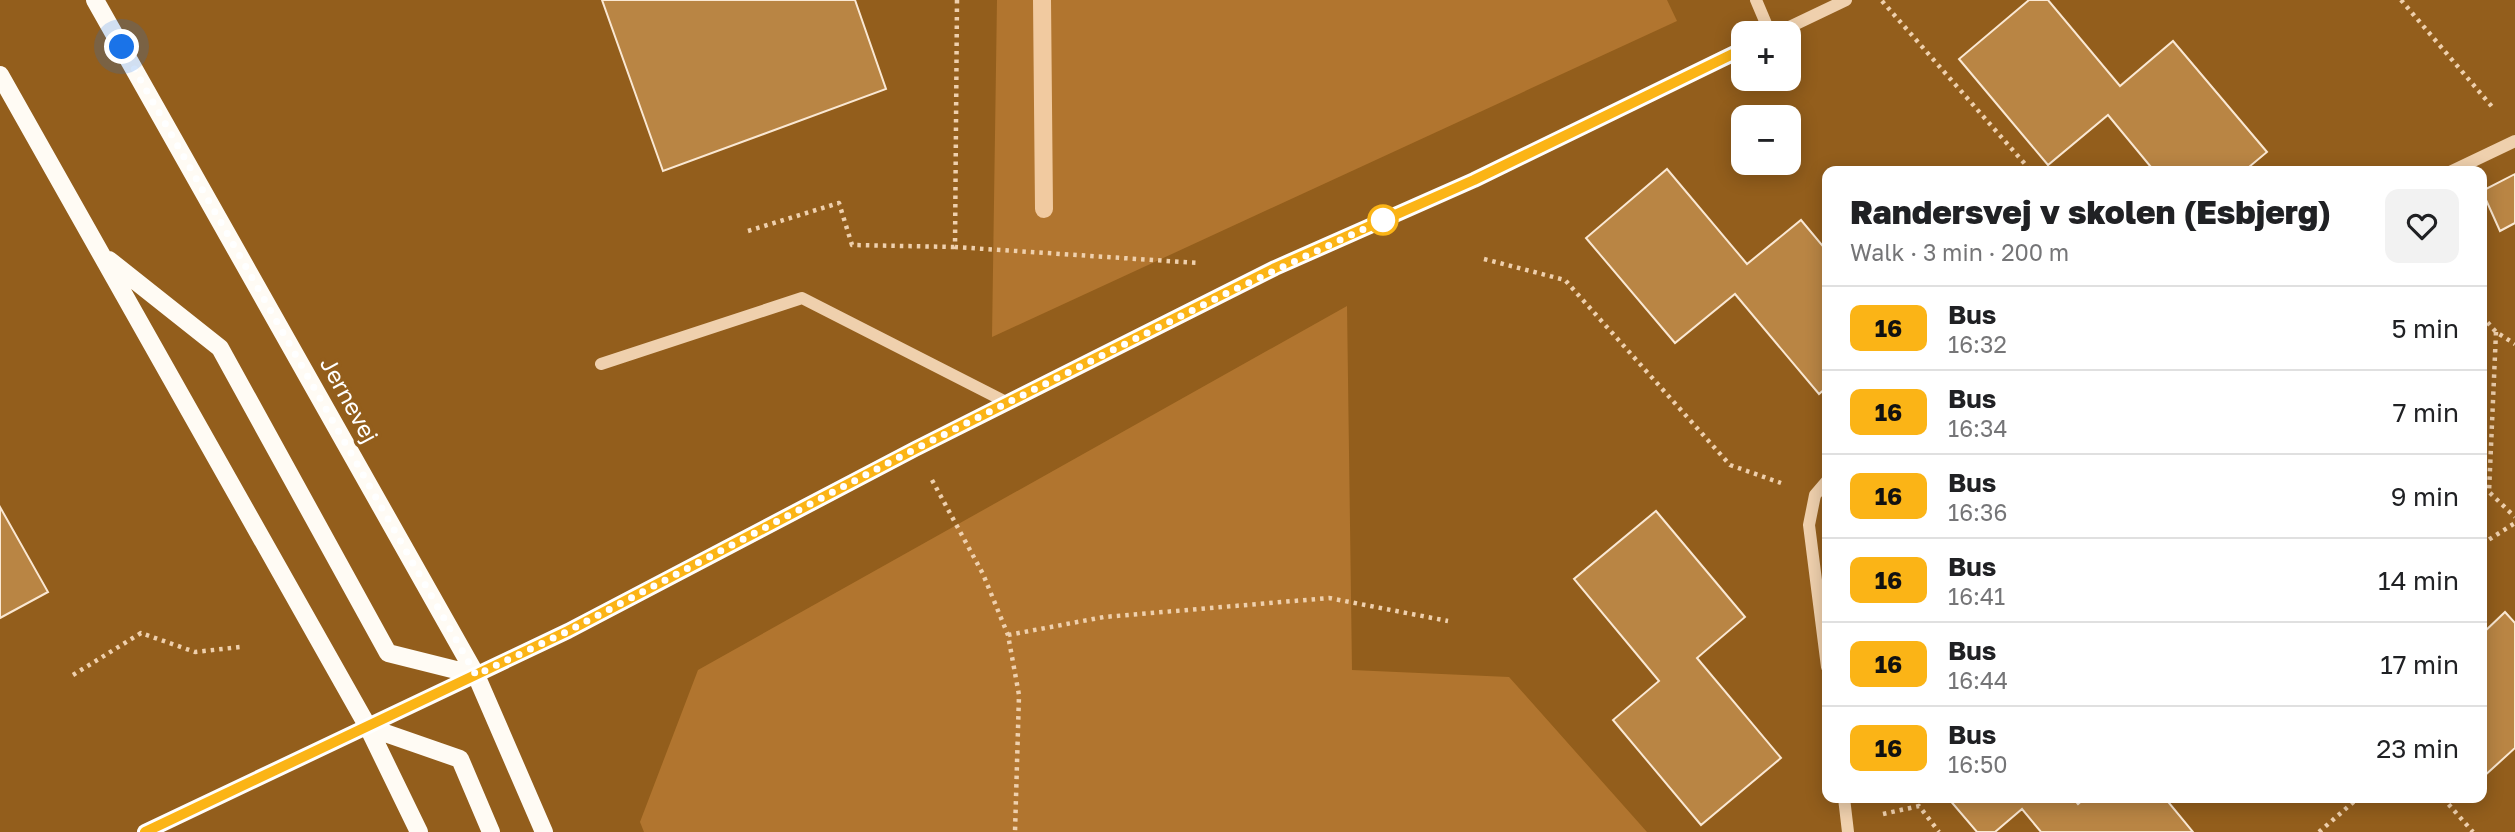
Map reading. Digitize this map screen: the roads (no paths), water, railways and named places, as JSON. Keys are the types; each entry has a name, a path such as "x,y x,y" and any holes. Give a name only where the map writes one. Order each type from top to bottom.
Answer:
{"main road":[{"name":"Jernevej","path":"95,0 476,675 544,832"},
{"path":"0,75 368,727 419,832"},
{"path":"100,253 220,348 388,653 476,675"},
{"path":"368,727 460,759 491,832"}],"street":[{"path":"1756,0 1765,21"},
{"path":"1801,22 1846,0"},
{"path":"145,832 590,620 915,449 1275,268 1474,180 1731,56"},
{"path":"2463,166 2515,141"},
{"path":"601,364 802,298 1008,403"},
{"path":"1822,487 1815,495 1809,525 1822,628"},
{"path":"1844,803 1847,827"}],"waterway":[{"path":"1042,0 1044,209"}]}
